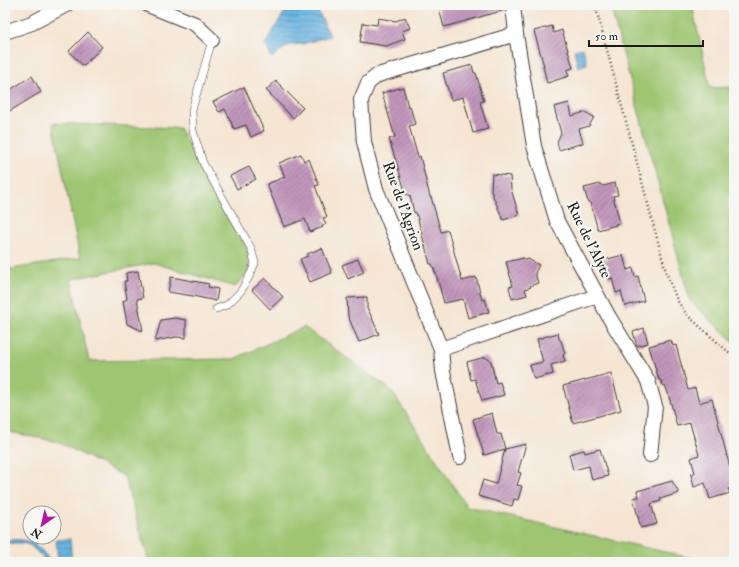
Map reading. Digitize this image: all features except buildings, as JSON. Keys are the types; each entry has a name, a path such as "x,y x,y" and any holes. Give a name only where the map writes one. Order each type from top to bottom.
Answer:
{"street":[{"path":"5,32 32,23 66,5"},
{"path":"148,5 195,24 212,40"},
{"name":"Rue de l'Alyte","path":"513,5 516,34 534,146 557,221 597,296 648,381 655,406 650,455"},
{"name":"Rue de l'Agrion","path":"460,457 443,371 441,349 376,189 364,142 361,100 368,83 378,75 516,34"},
{"path":"441,349 597,296"}],"lane":[{"path":"212,40 192,110 193,131 203,163 251,248 255,263 241,291 227,305 216,309"}],"path":[{"path":"595,5 666,272 676,300 687,315 734,357"}],"green space":[{"path":"610,5 692,5 710,88 734,87 734,342 690,301"},
{"path":"53,123 179,128 248,253 249,271 235,287 154,263 71,279 89,361 234,359 304,327 391,390 467,507 709,562 149,562 124,476 58,442 5,431 5,270 80,258"}],"water":[{"path":"289,5 315,5 330,36 302,44 290,45 272,58 265,44"},
{"path":"583,48 587,64 578,67 574,50"},
{"path":"70,539 72,560 58,561 56,545 62,545 62,540"},
{"path":"5,540 22,540 22,543 5,543"},
{"path":"29,545 36,545 51,562 48,562"}]}
